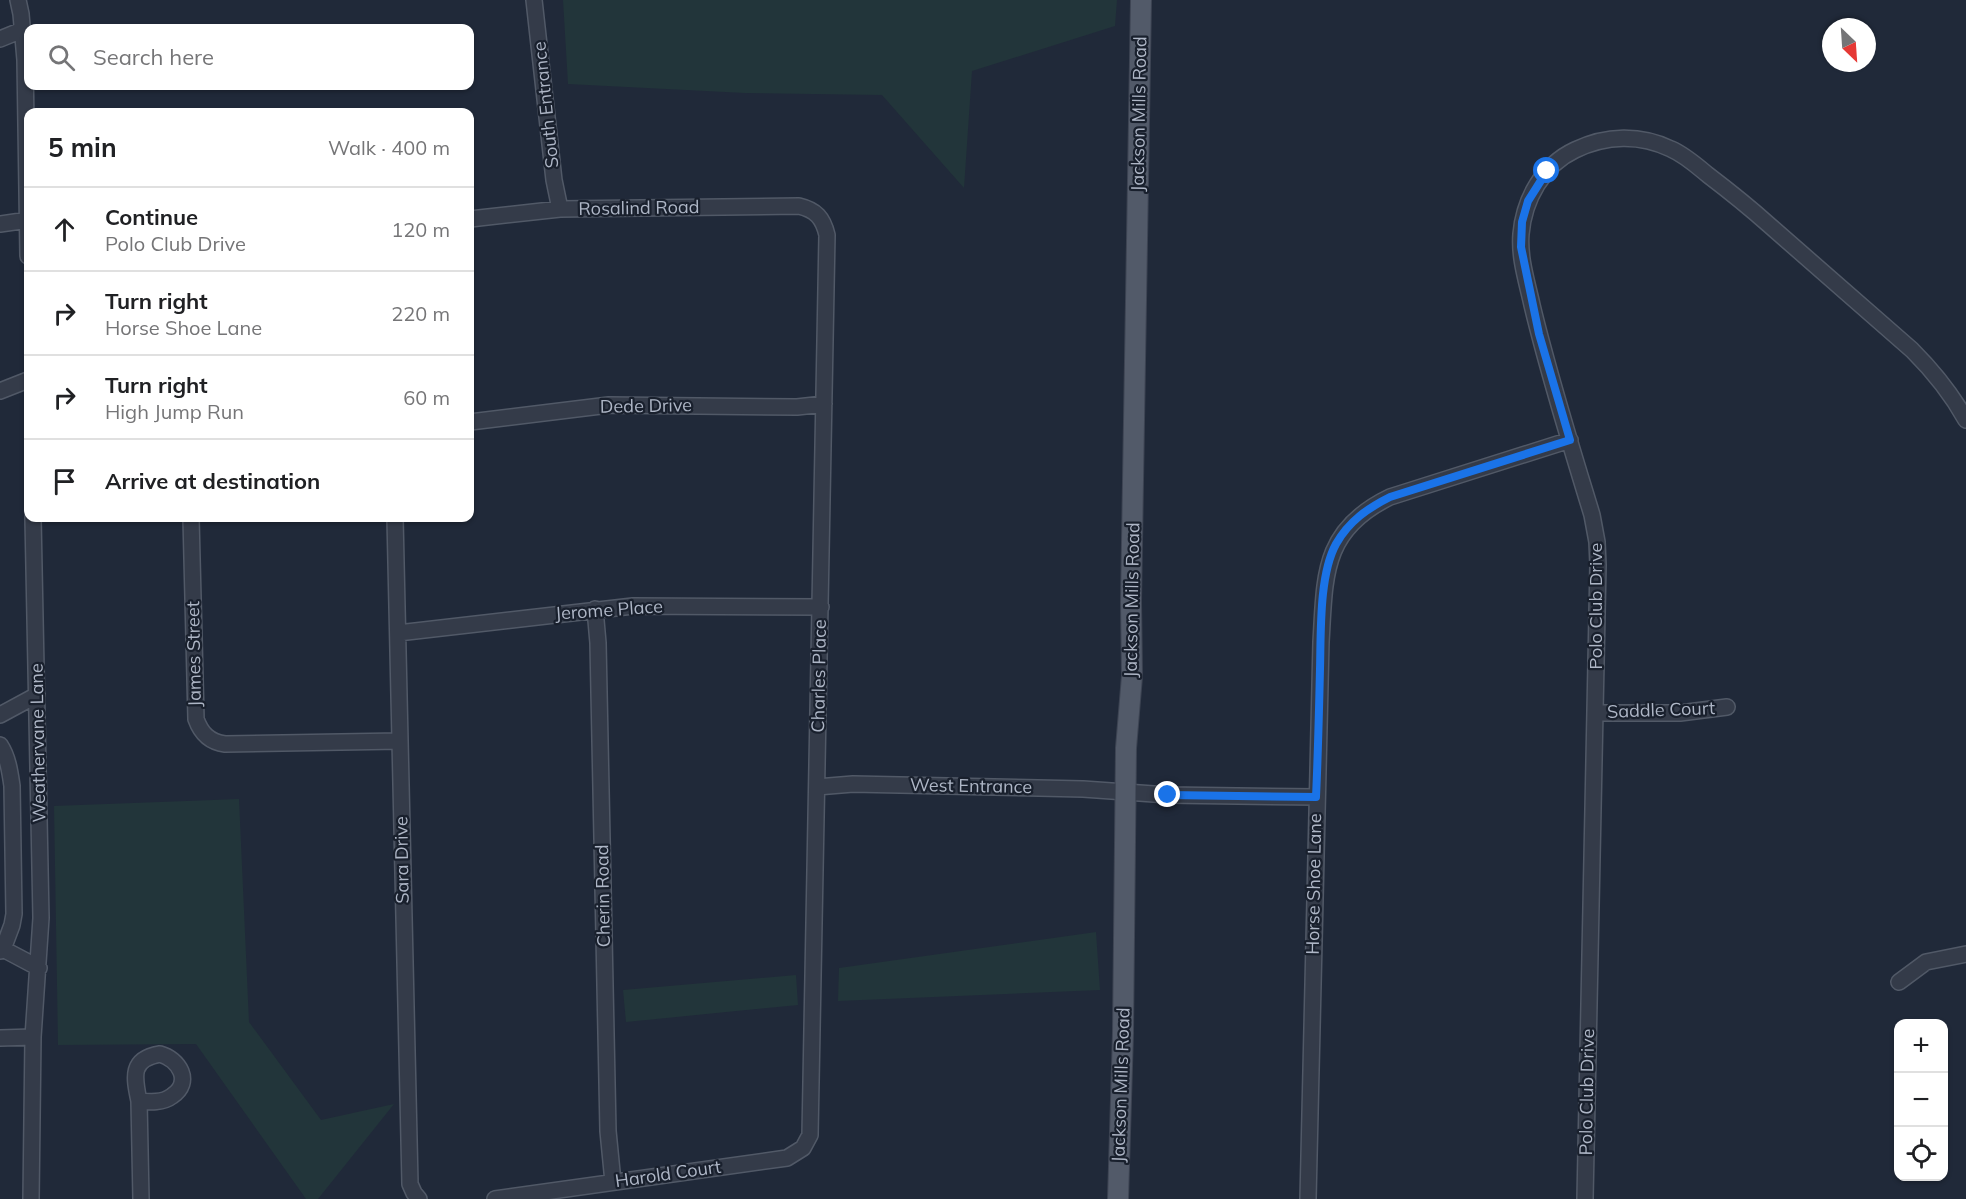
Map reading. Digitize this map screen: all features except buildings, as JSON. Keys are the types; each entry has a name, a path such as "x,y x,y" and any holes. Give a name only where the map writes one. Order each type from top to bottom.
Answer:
{"main road":[{"name":"Jackson Mills Road","path":"1118,1199 1123,1033 1126,748 1132,658 1131,590 1141,0"}],"street":[{"path":"18,0 22,30 24,108"},
{"name":"South Entrance","path":"534,0 554,180 560,209"},
{"path":"0,39 22,30"},
{"name":"Polo Club Drive","path":"1585,1199 1597,542 1592,515 1539,334 1523,266 1522,222 1533,191 1540,179 1555,163 1570,152 1601,140 1639,138 1673,149 1747,206 1919,357 1952,396 1966,420"},
{"name":"Rosalind Road","path":"474,219 560,209 799,206 809,208"},
{"name":"Charles Place","path":"803,1148 810,1135 827,235 824,222 809,208"},
{"path":"0,224 24,221"},
{"path":"0,391 24,382"},
{"name":"Dede Drive","path":"474,422 609,405 797,407 824,405"},
{"name":"Horse Shoe Lane","path":"1308,1199 1321,642 1325,578 1332,554 1344,532 1364,512 1390,497 1570,440"},
{"name":"Weathervane Lane","path":"31,1199 33,1037 41,918 33,522"},
{"name":"James Street","path":"191,522 196,719 199,729 207,738 225,744 399,741"},
{"name":"Sara Drive","path":"395,522 410,1184 419,1199"},
{"name":"Jerome Place","path":"398,633 633,606 821,607"},
{"name":"Cherin Road","path":"594,609 598,643 608,1131 613,1182"},
{"path":"0,715 37,695"},
{"name":"Saddle Court","path":"1595,713 1680,713 1727,707"},
{"name":"Weathervane Lane","path":"0,745 10,771 14,914 1,950"},
{"name":"West Entrance","path":"817,787 865,784 1083,789 1168,795 1316,797"},
{"path":"1,950 39,968"},
{"path":"1899,982 1926,962 1966,954"},
{"path":"0,1038 33,1037"},
{"path":"139,1101 141,1199"},
{"name":"Harold Court","path":"495,1199 787,1158 803,1148"}],"green space":[{"path":"563,0 1117,0 1115,26 972,71 964,188 882,95 745,93 568,84"},
{"path":"239,799 249,1022 321,1120 394,1104 318,1199 306,1199 196,1044 58,1045 54,806"},
{"path":"1096,932 1100,990 838,1001 839,968"},
{"path":"796,975 798,1005 626,1022 623,990"}],"route":[{"path":"1168,795 1316,797 1325,578 1336,543 1353,521 1375,504 1390,497 1570,440 1539,334 1523,266 1521,247 1522,222 1528,201 1547,171"}]}
